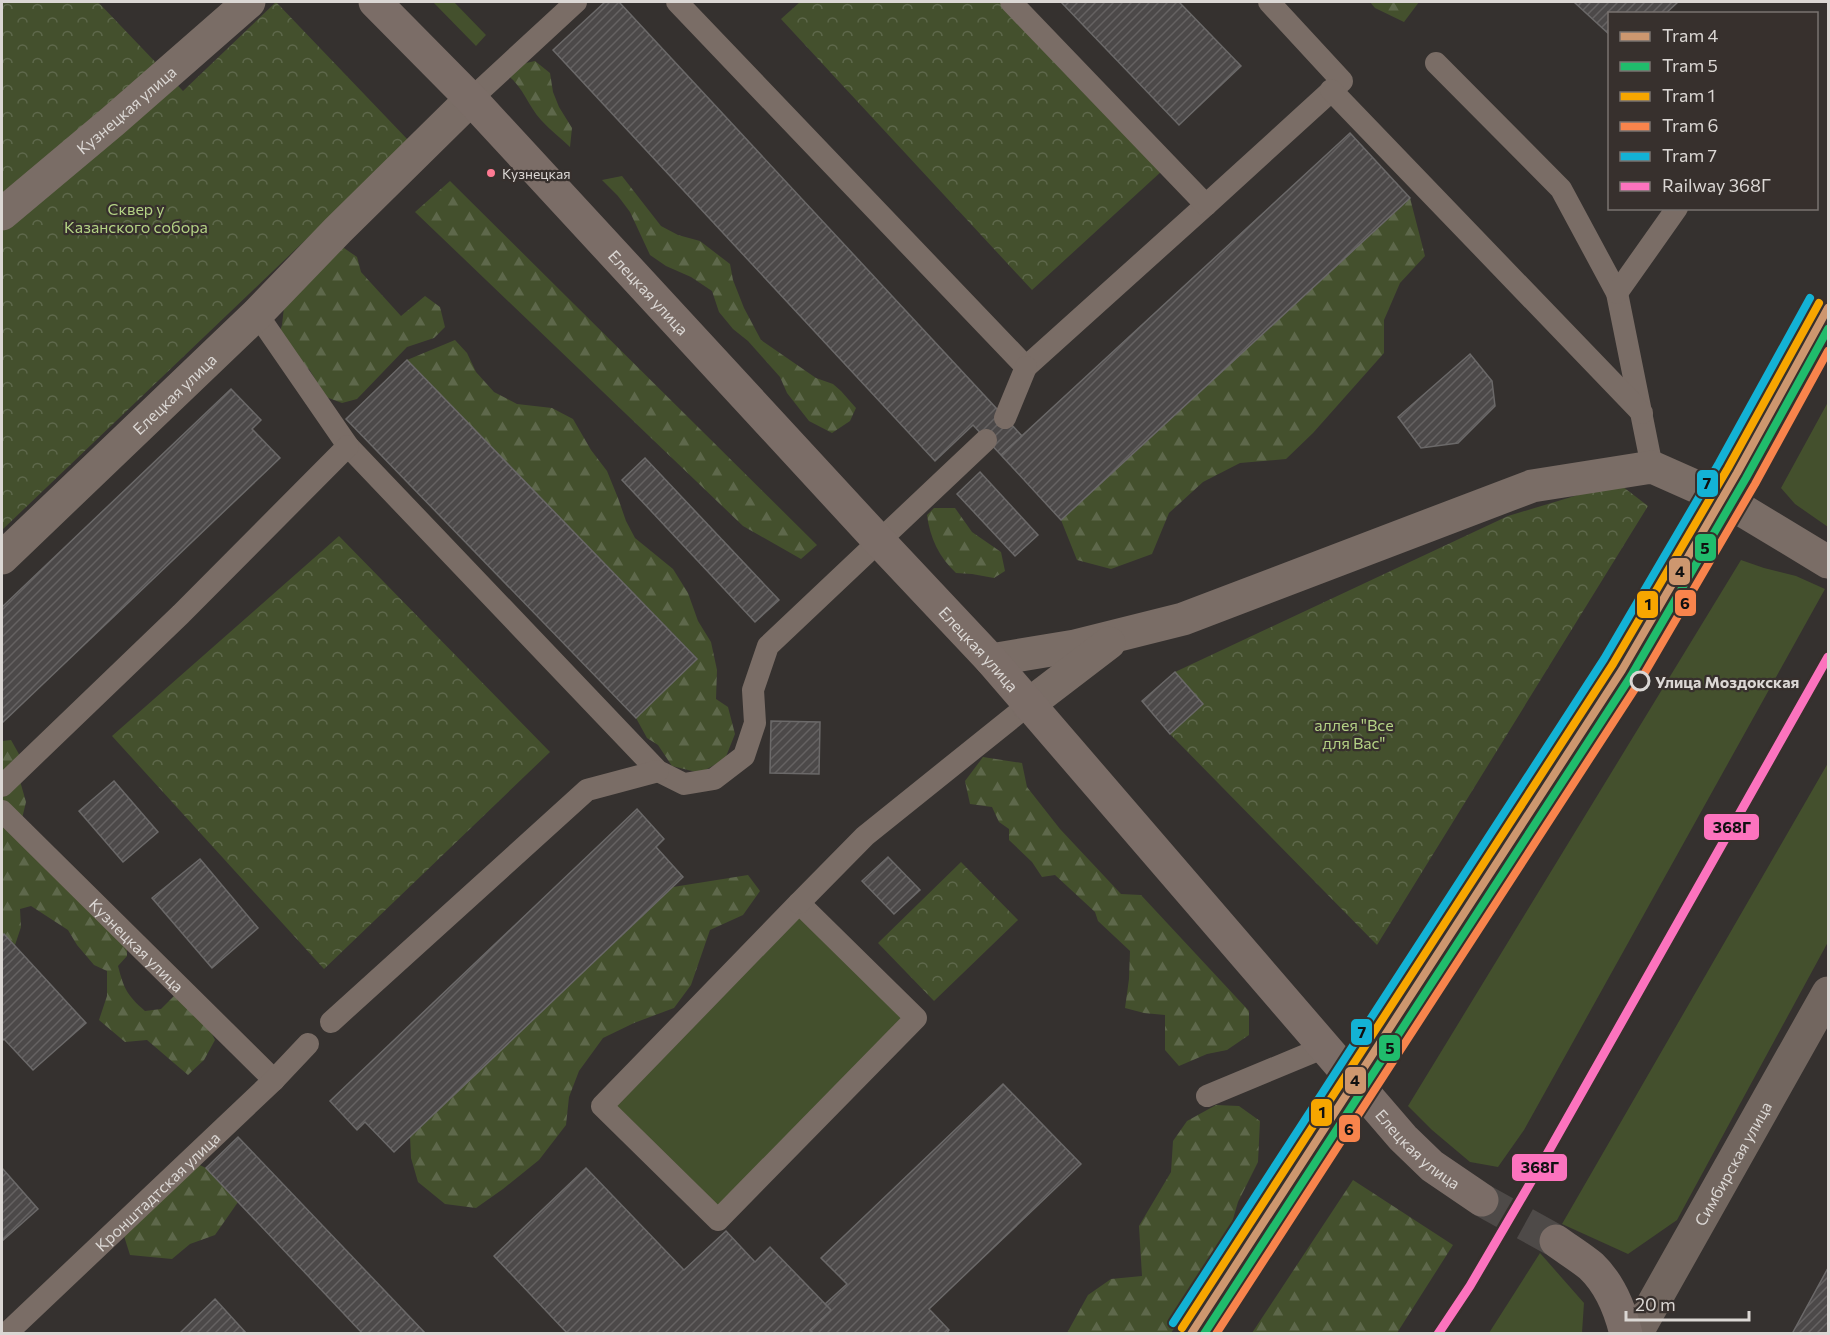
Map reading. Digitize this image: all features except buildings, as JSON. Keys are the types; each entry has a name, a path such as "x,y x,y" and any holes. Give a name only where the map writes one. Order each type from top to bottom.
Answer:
{"main road":[{"name":"Елецкая улица","path":"375,2 471,99 991,660 1403,1138 1432,1166 1482,1200"},
{"name":"Симбирская улица","path":"1636,1334 1828,993"},
{"path":"1556,1241 1592,1267 1609,1289 1620,1308 1626,1334"}],"street":[{"name":"Кузнецкая улица","path":"2,214 249,2"},
{"name":"Елецкая улица","path":"2,558 257,314 338,230 471,99"},
{"path":"991,660 1075,646 1184,619 1532,486 1652,467 1722,498 1828,562"},
{"path":"1028,705 1117,636"}],"lane":[{"path":"471,99 576,2"},
{"path":"677,2 1026,367"},
{"path":"1011,2 1206,205"},
{"path":"1005,418 1026,367 1342,81 1269,2"},
{"path":"1436,63 1561,189 1617,293 1652,467"},
{"path":"1331,90 1642,413"},
{"path":"1617,293 1676,210"},
{"path":"257,314 348,446 658,771 684,784 714,779 744,756 755,723 753,690 768,646 986,440"},
{"path":"2,786 181,614 348,446"},
{"path":"800,903 916,1018 718,1220 602,1106 800,903 866,836 1028,705"},
{"path":"331,1022 587,790 658,771"},
{"name":"Кузнецкая улица","path":"2,810 274,1080"},
{"name":"Кронштадтская улица","path":"6,1334 274,1080 308,1044"},
{"path":"1207,1096 1325,1047"}],"green space":[{"name":"Сквер у Казанского собора","path":"2,2 98,2 183,91 276,2 409,141 2,530"},
{"path":"433,2 454,2 486,35 476,46"},
{"path":"800,2 1006,2 1163,170 1032,290 781,19"},
{"path":"1370,2 1419,2 1404,22 1375,8"},
{"path":"535,61 550,73 553,92 559,107 572,128 570,147 541,120 517,84 506,74 526,63"},
{"path":"622,176 661,226 678,235 700,241 730,264 733,280 744,308 761,340 816,378 833,384 841,391 856,408 850,421 832,433 809,421 787,393 780,377 719,312 712,291 650,255 630,212 602,180"},
{"path":"450,181 817,545 801,559 743,526 415,212"},
{"path":"1410,198 1425,256 1400,283 1384,320 1384,353 1313,433 1286,459 1240,463 1203,482 1169,513 1152,554 1111,569 1077,560 1061,520"},
{"path":"344,248 357,257 361,272 401,316 425,296 440,307 445,327 434,338 407,347 357,399 342,403 326,397 309,369 292,360 276,343 282,325 284,307 330,250"},
{"path":"455,340 467,353 476,372 494,392 517,404 552,408 573,419 591,450 607,471 635,538 673,569 688,593 698,621 711,642 717,670 716,699 728,707 735,734 725,759 700,773 672,766 658,745 647,738 636,718 697,658 407,360"},
{"path":"1828,402 1828,527 1795,504 1781,488"},
{"name":"аллея \"Все для Вас\"","path":"1618,483 1648,506 1377,945 1170,734 1175,672 1508,516"},
{"path":"934,508 955,508 972,532 1001,552 1005,571 994,578 956,573 940,554 930,532 927,515"},
{"path":"339,536 550,752 324,969 112,736"},
{"path":"1741,560 1796,576 1825,589 1524,1130 1498,1167 1470,1162 1408,1106"},
{"path":"11,740 20,756 20,781 26,802 19,831 127,945 127,956 118,966 124,986 130,996 145,1011 161,1009 177,993 206,1022 215,1040 204,1060 188,1075 147,1040 125,1042 99,1020 107,996 107,971 94,965 68,930 31,906 20,909 21,927 15,945 4,935 2,937 2,741"},
{"path":"983,757 1022,763 1027,787 1060,829 1121,894 1141,895 1249,1011 1249,1035 1227,1050 1207,1054 1179,1066 1165,1050 1165,1015 1125,1008 1130,951 1098,921 1095,912 1055,875 1042,877 1032,862 1009,840 1009,829 999,822 992,807 970,804 965,781"},
{"path":"1828,763 1828,942 1677,1220 1628,1254 1562,1224"},
{"path":"961,862 1018,920 934,1001 878,943"},
{"path":"748,875 760,891 743,915 710,930 691,985 674,1008 603,1038 579,1071 569,1097 566,1125 539,1160 476,1208 445,1204 418,1182 411,1158 410,1136 673,887"},
{"path":"799,916 904,1018 718,1208 613,1107"},
{"path":"1216,1105 1239,1106 1260,1121 1258,1162 1238,1202 1222,1257 1171,1333 1067,1333 1088,1295 1111,1279 1142,1276 1139,1226 1171,1172 1173,1141 1187,1121"},
{"path":"189,1160 206,1168 238,1202 215,1235 190,1244 172,1259 130,1255 124,1236"},
{"path":"1353,1180 1453,1245 1397,1333 1252,1333"},
{"path":"1540,1253 1584,1303 1582,1333 1489,1333"}],"tunnel":[{"path":"1482,1200 1556,1241"}],"tram line":[{"name":"7","path":"1173,1323 1604,659 1719,463 1810,298"},
{"name":"1","path":"1182,1328 1613,664 1728,468 1819,303"},
{"name":"4","path":"1191,1334 1622,670 1737,473 1828,308"},
{"name":"5","path":"1204,1334 1631,676 1746,478 1828,329"},
{"name":"6","path":"1216,1334 1640,681 1755,484 1828,351"}],"rail line":[{"name":"368Г","path":"1438,1334 1470,1286 1542,1163 1828,657"}],"place":[{"name":"Кузнецкая","path":"491,173"},
{"name":"Улица Моздокская","path":"1640,681"}]}
